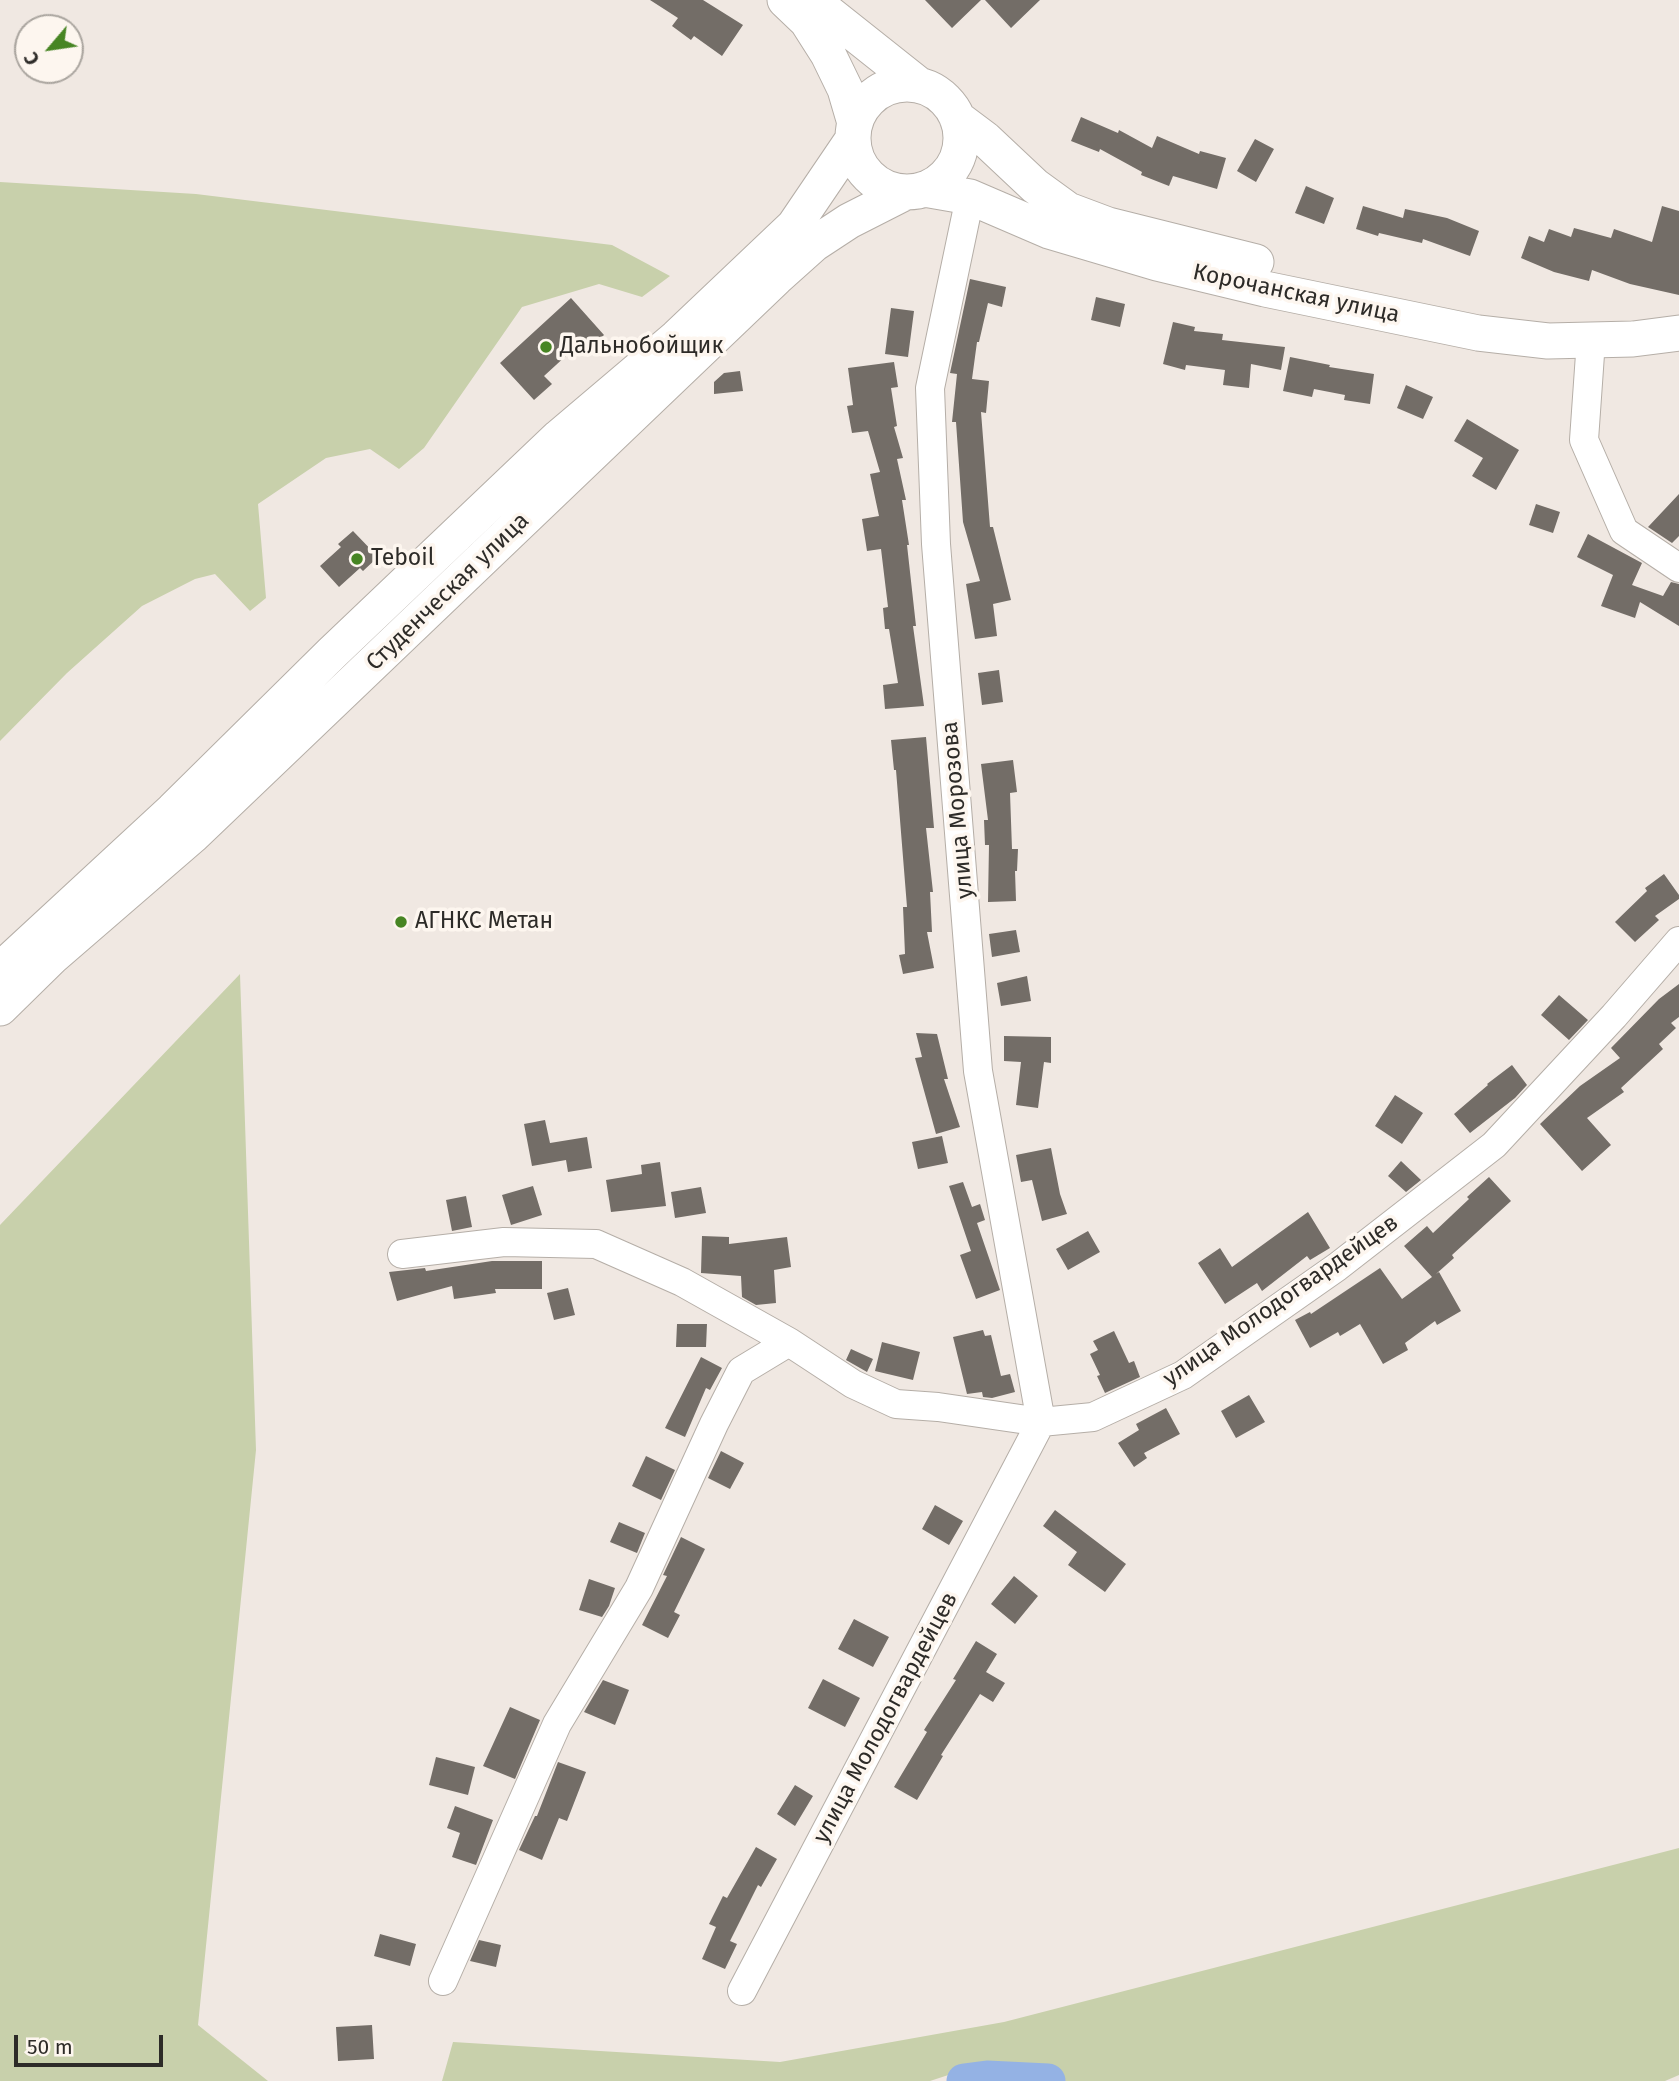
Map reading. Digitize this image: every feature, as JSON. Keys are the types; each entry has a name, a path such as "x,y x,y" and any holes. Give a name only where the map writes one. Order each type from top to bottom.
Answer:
{"main road":[{"path":"785,0 807,20 828,54 845,89 856,156 863,170 875,182 890,189 915,190 939,181 951,169 959,153 961,135 957,118 948,103 935,91 919,85 902,83 886,87 867,102 854,131"},
{"path":"811,0 919,85"},
{"name":"Корочанская улица","path":"957,118 985,139 1057,204 1108,225 1267,265 1551,321 1632,323 1679,315"},
{"name":"Студенческая улица","path":"0,970 173,810 332,653 559,437 677,337 794,226 854,131"},
{"name":"Студенческая улица","path":"0,1008 52,957 192,836 814,244 849,220 915,190"},
{"name":"Корочанская улица","path":"915,190 970,197 1080,241 1265,289 1491,335 1548,341 1633,339 1679,333"}],"street":[{"name":"улица Морозова","path":"970,197 930,388 936,544 978,1071 1041,1422"},
{"path":"1591,340 1584,440 1624,531 1679,568"},
{"name":"улица Молодогвардейцев","path":"742,1991 1041,1422 1093,1417 1184,1375 1337,1267 1494,1145 1614,1016 1679,941"},
{"path":"402,1254 504,1242 596,1244 682,1282 789,1342 853,1384 896,1404 938,1407 1041,1422"},
{"path":"443,1981 557,1724 639,1588 741,1371 789,1342"}],"green space":[{"path":"0,182 196,194 612,245 670,276 642,297 599,284 522,307 424,448 399,469 370,449 326,458 258,504 266,598 250,611 215,574 195,579 142,606 67,673 0,741"},
{"path":"240,974 256,1450 198,2025 268,2081 0,2081 0,1225"},
{"path":"1679,1848 1679,2075 1665,2081 962,2081 985,2063 930,2081 442,2081 453,2042 780,2062 1004,2022"}],"building":[{"path":"650,0 703,0 743,25 722,56 694,36 691,40 672,26 678,18"},
{"path":"925,0 981,0 952,28"},
{"path":"985,0 1040,0 1011,28"},
{"path":"1081,117 1118,133 1119,130 1152,148 1157,136 1199,154 1200,151 1226,158 1217,189 1173,176 1169,186 1141,175 1142,172 1100,149 1099,152 1071,141"},
{"path":"1255,139 1274,149 1256,182 1237,171"},
{"path":"1306,186 1334,198 1324,224 1295,213"},
{"path":"1363,206 1403,218 1405,209 1447,218 1479,231 1470,256 1423,239 1422,243 1379,233 1378,236 1356,229"},
{"path":"1662,206 1679,211 1679,295 1630,284 1592,270 1589,281 1554,272 1521,258 1529,236 1544,242 1549,229 1571,237 1574,228 1611,238 1614,229 1652,242"},
{"path":"970,279 1006,287 1002,307 988,303 977,342 972,379 989,381 986,413 981,412 990,527 993,527 1011,600 993,604 997,636 975,639 966,584 980,581 963,522 956,422 952,422 957,374 950,373"},
{"path":"1096,297 1125,304 1120,327 1091,320"},
{"name":"Дальнобойщик","path":"571,298 604,335 587,351 580,343 544,376 552,384 534,400 500,363"},
{"path":"891,308 914,311 908,357 885,354"},
{"path":"1173,322 1195,327 1194,331 1223,334 1222,340 1285,347 1281,370 1251,364 1249,388 1223,385 1225,370 1186,365 1185,370 1163,364"},
{"path":"1290,357 1374,374 1370,404 1344,400 1345,395 1314,389 1312,397 1283,391"},
{"path":"894,362 898,387 891,388 897,426 894,427 903,458 897,459 906,500 902,500 909,545 916,626 913,626 924,706 885,709 883,685 898,683 889,629 885,629 883,608 888,607 881,549 867,551 862,519 879,516 870,474 880,472 868,431 852,433 847,406 853,405 848,368"},
{"path":"740,371 743,391 714,394 714,382 724,373"},
{"path":"1406,385 1433,397 1423,419 1397,408"},
{"path":"1467,419 1519,450 1496,490 1472,476 1483,458 1454,441"},
{"path":"1679,494 1679,536 1672,543 1648,527"},
{"path":"1536,504 1560,512 1553,533 1529,525"},
{"name":"Teboil","path":"353,531 378,557 363,571 360,568 339,587 320,566 341,547 338,544"},
{"path":"1588,534 1642,563 1632,585 1663,596 1671,582 1679,584 1679,626 1640,602 1635,618 1601,606 1613,575 1577,557"},
{"path":"999,670 1003,702 982,705 978,673"},
{"path":"926,737 934,828 926,828 933,892 930,892 932,932 927,932 934,968 903,974 899,955 905,954 903,907 907,907 896,770 891,740"},
{"path":"1013,760 1017,792 1010,793 1012,849 1018,849 1015,871 1016,901 988,902 989,845 985,845 984,820 988,820 981,764"},
{"path":"1664,874 1679,899 1655,916 1659,920 1635,942 1615,922 1647,891 1645,888"},
{"path":"1016,930 1020,952 992,957 989,934"},
{"path":"1027,976 1031,1001 1001,1006 997,983"},
{"path":"1679,984 1679,1017 1671,1023 1676,1028 1659,1044 1663,1049 1621,1088 1624,1092 1587,1118 1611,1145 1582,1171 1540,1124 1580,1086 1620,1058 1611,1048 1659,999"},
{"path":"1559,995 1588,1020 1569,1040 1541,1015"},
{"path":"916,1033 937,1034 948,1079 944,1079 960,1127 936,1134 915,1058 922,1057"},
{"path":"1004,1036 1051,1037 1051,1063 1044,1062 1038,1108 1016,1105 1021,1062 1004,1061"},
{"path":"1512,1065 1527,1085 1515,1098 1470,1133 1454,1114"},
{"path":"1395,1095 1423,1113 1402,1144 1375,1126"},
{"path":"545,1120 550,1143 587,1137 592,1168 568,1172 566,1160 532,1166 524,1124"},
{"path":"942,1136 948,1163 918,1169 912,1142"},
{"path":"1051,1148 1067,1214 1042,1221 1032,1180 1021,1182 1016,1155"},
{"path":"1401,1161 1421,1180 1406,1192 1388,1176"},
{"path":"660,1162 666,1206 611,1212 606,1180 642,1174 641,1165"},
{"path":"1489,1177 1511,1201 1452,1255 1454,1258 1436,1274 1439,1272 1461,1311 1437,1325 1435,1321 1405,1343 1408,1350 1383,1364 1360,1324 1340,1336 1338,1332 1310,1348 1295,1320 1310,1312 1311,1314 1380,1268 1402,1299 1432,1277 1404,1246 1427,1226 1433,1233"},
{"path":"963,1182 972,1207 980,1204 985,1220 977,1223 1000,1290 976,1299 960,1255 971,1251 949,1186"},
{"path":"533,1186 542,1215 511,1225 502,1195"},
{"path":"701,1187 706,1213 675,1218 671,1192"},
{"path":"466,1196 472,1227 452,1231 446,1200"},
{"path":"1308,1212 1330,1248 1310,1260 1307,1256 1262,1291 1257,1283 1225,1304 1198,1263 1220,1248 1232,1267"},
{"path":"1088,1231 1100,1252 1068,1270 1056,1249"},
{"path":"702,1236 729,1237 729,1244 787,1237 791,1267 774,1270 776,1303 756,1305 742,1297 741,1276 701,1273"},
{"path":"492,1261 542,1261 542,1289 495,1289 496,1293 454,1299 452,1286 397,1301 389,1272 425,1268 426,1271"},
{"path":"568,1288 575,1315 554,1320 547,1293"},
{"path":"677,1324 707,1324 706,1347 676,1347"},
{"path":"983,1330 985,1336 991,1335 1001,1376 1010,1374 1015,1392 992,1398 983,1397 982,1392 967,1394 953,1337"},
{"path":"1114,1331 1129,1363 1134,1361 1140,1377 1105,1393 1090,1354 1098,1350 1093,1341"},
{"path":"882,1342 920,1352 913,1380 875,1371"},
{"path":"851,1349 873,1359 867,1372 846,1360"},
{"path":"701,1357 722,1368 710,1390 706,1388 685,1437 665,1428"},
{"path":"1249,1395 1265,1422 1236,1438 1221,1411"},
{"path":"1166,1408 1180,1434 1144,1453 1147,1458 1134,1467 1118,1443 1139,1430 1136,1424"},
{"path":"721,1451 744,1463 730,1489 708,1478"},
{"path":"646,1456 675,1470 661,1500 632,1486"},
{"path":"935,1505 963,1521 949,1545 922,1529"},
{"path":"1055,1510 1126,1564 1105,1592 1068,1565 1077,1552 1043,1526"},
{"path":"619,1522 645,1533 637,1553 610,1542"},
{"path":"681,1537 705,1549 674,1612 680,1615 668,1638 642,1625 667,1576 663,1575"},
{"path":"1014,1576 1038,1596 1015,1624 991,1604"},
{"path":"589,1579 615,1588 602,1617 579,1610"},
{"path":"854,1619 889,1637 873,1667 838,1649"},
{"path":"976,1641 997,1654 986,1672 1005,1683 993,1702 980,1694 941,1755 943,1756 917,1800 894,1787"},
{"path":"823,1679 860,1698 845,1727 808,1708"},
{"path":"603,1680 629,1690 615,1725 584,1712"},
{"path":"510,1707 540,1720 515,1779 483,1766"},
{"path":"436,1757 475,1767 468,1795 429,1785"},
{"path":"558,1762 586,1772 567,1821 559,1818 542,1860 519,1850 537,1816"},
{"path":"795,1785 813,1796 795,1826 777,1814"},
{"path":"455,1806 493,1820 476,1865 452,1857 460,1833 447,1828"},
{"path":"756,1847 777,1859 761,1887 758,1885 730,1941 737,1944 725,1969 702,1959 716,1927 709,1924 723,1896 727,1898"},
{"path":"380,1934 416,1944 410,1966 374,1956"},
{"path":"479,1940 501,1945 496,1967 470,1961"},
{"path":"372,2025 374,2059 338,2061 336,2027"}],"waterway":[{"path":"964,2081 987,2078 1048,2081"}],"place":[{"name":"Дальнобойщик","path":"546,347"},
{"name":"Teboil","path":"357,559"},
{"name":"АГНКС Метан","path":"401,922"}]}
